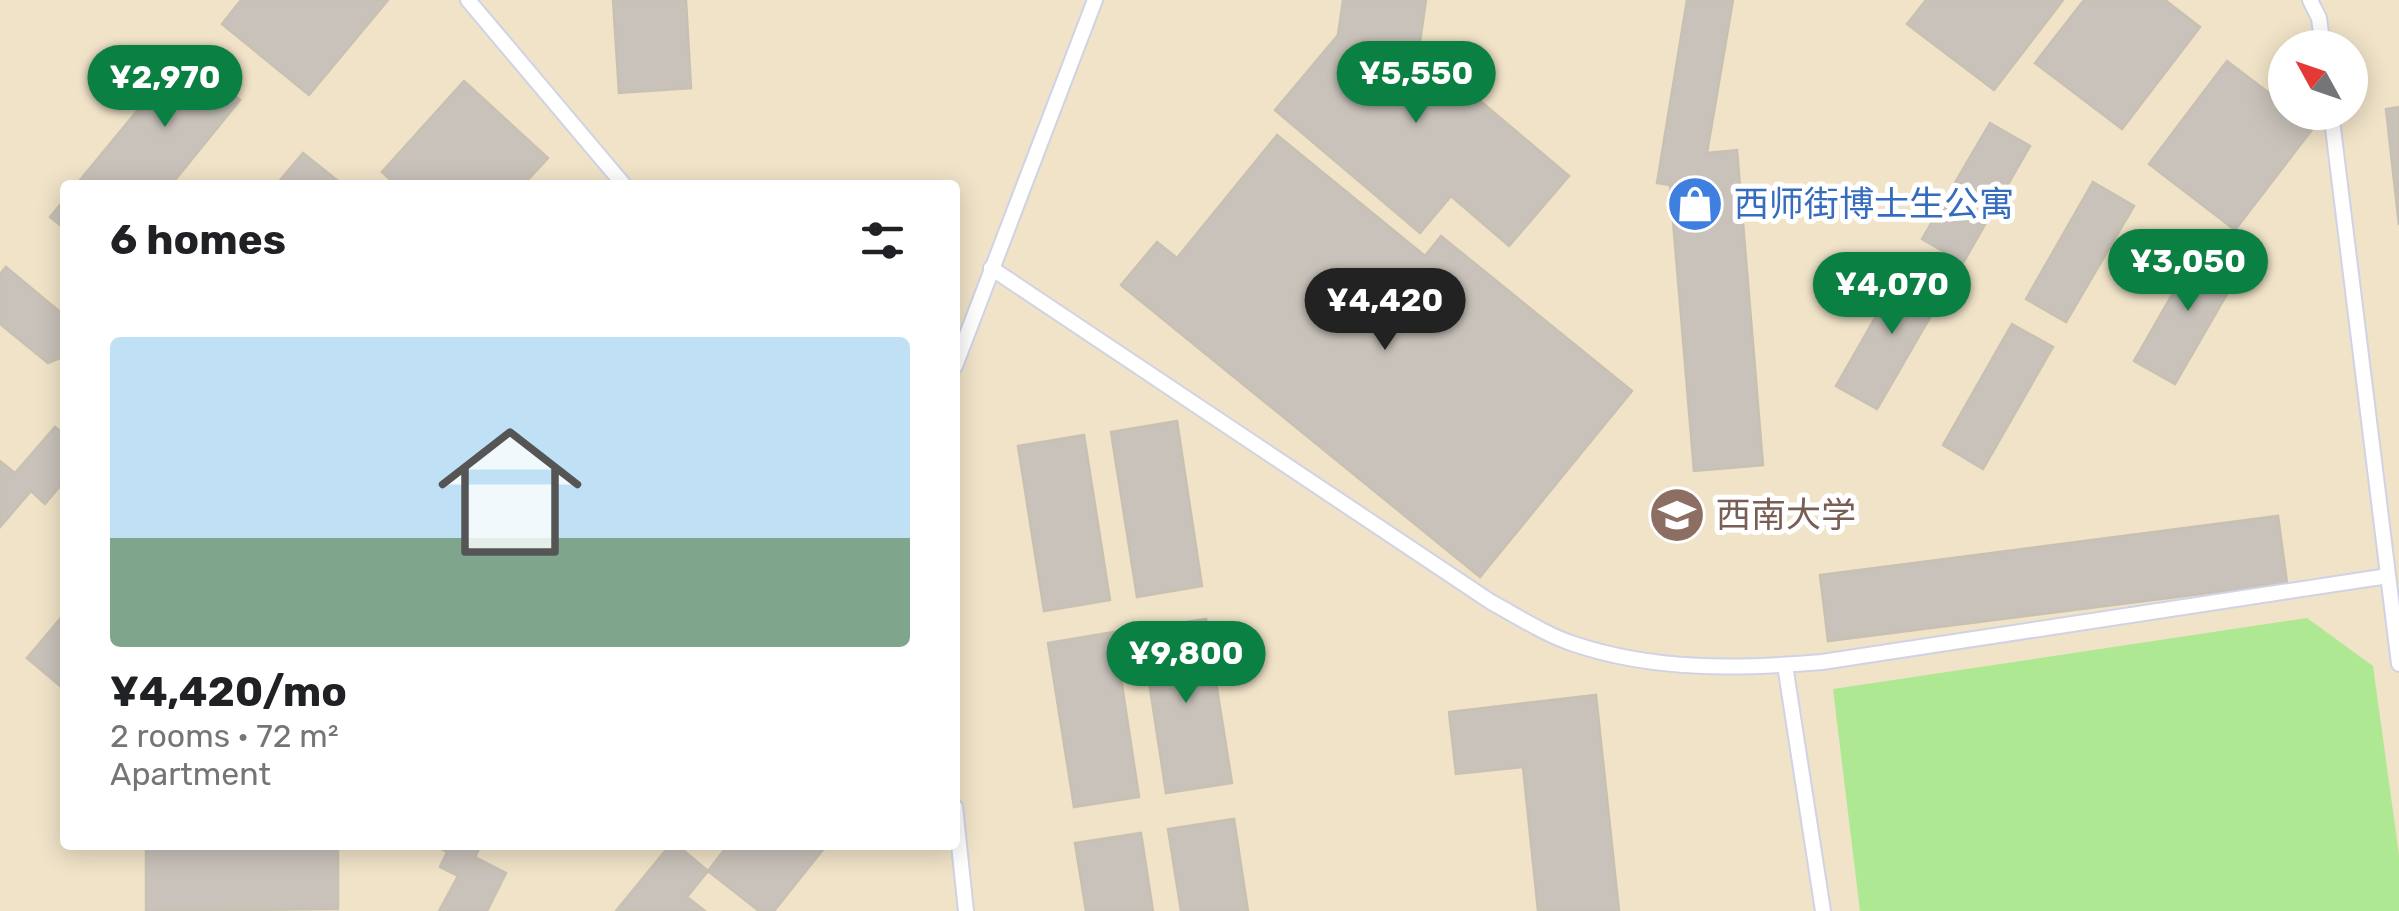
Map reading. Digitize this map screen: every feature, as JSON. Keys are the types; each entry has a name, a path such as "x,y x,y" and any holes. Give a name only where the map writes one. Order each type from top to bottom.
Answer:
{"lane":[{"path":"468,0 620,180"},
{"path":"960,352 1032,155 1072,70 1095,0"},
{"path":"2310,0 2321,30"},
{"path":"2333,130 2399,664"},
{"path":"991,268 1490,602 1573,644 1663,664 1740,668 1786,665 2388,576"},
{"path":"1786,665 1822,911"},
{"path":"960,850 966,911"}],"shaded area":[{"name":"西南大学","path":"0,0 2399,0 2399,911 0,911"}],"green space":[{"path":"2307,618 2373,666 2399,855 2399,911 1860,911 1833,689"}],"building":[{"path":"241,0 388,0 309,95 222,24"},
{"path":"613,0 686,0 691,88 619,93"},
{"path":"1343,0 1426,0 1419,49 1569,176 1509,246 1451,196 1420,233 1275,110 1338,35"},
{"path":"1687,0 1733,0 1707,153 1737,150 1763,465 1694,471 1670,185 1657,183"},
{"path":"1926,0 2063,0 1994,90 1907,24"},
{"path":"2084,0 2165,0 2200,27 2122,129 2035,63"},
{"path":"184,54 240,100 175,180 80,180"},
{"path":"2227,61 2268,92 2268,130 2312,130 2235,230 2149,164"},
{"path":"464,81 548,158 528,180 391,180 382,172"},
{"path":"2399,107 2399,225 2386,109"},
{"path":"1990,123 2030,146 1963,263 1922,239"},
{"path":"1277,135 1425,256 1441,236 1632,391 1480,577 1121,285 1157,242 1177,258"},
{"path":"303,153 337,180 280,180"},
{"path":"2093,182 2134,206 2066,322 2026,299"},
{"path":"60,205 60,225 50,217"},
{"path":"2201,244 2242,268 2175,384 2134,361"},
{"path":"1906,264 1947,288 1877,409 1836,386"},
{"path":"6,267 60,312 60,358 48,363 0,324 0,274"},
{"path":"2012,324 2053,347 1983,469 1943,445"},
{"path":"1177,421 1202,586 1137,597 1111,432"},
{"path":"55,427 60,431 60,486 45,504 31,491 0,527 0,461 15,473"},
{"path":"1084,435 1110,600 1044,611 1018,446"},
{"path":"2278,516 2287,583 1828,641 1820,575"},
{"path":"60,619 60,686 27,658"},
{"path":"1206,619 1232,783 1166,793 1141,629"},
{"path":"1114,632 1139,797 1074,807 1048,643"},
{"path":"1596,695 1619,911 1538,911 1523,767 1456,774 1449,712"},
{"path":"1234,819 1248,911 1181,911 1168,829"},
{"path":"1141,833 1153,911 1086,911 1075,843"},
{"path":"146,850 338,850 338,909 146,911"},
{"path":"443,850 478,850 475,857 506,873 487,911 439,911 458,876 440,867 447,852"},
{"path":"666,850 683,850 708,871 687,897 705,911 616,911"},
{"path":"724,850 823,850 774,911 759,911 708,871"}],"place":[{"name":"西师街博士生公寓","path":"1695,204"},
{"name":"西南大学","path":"1677,515"}]}
